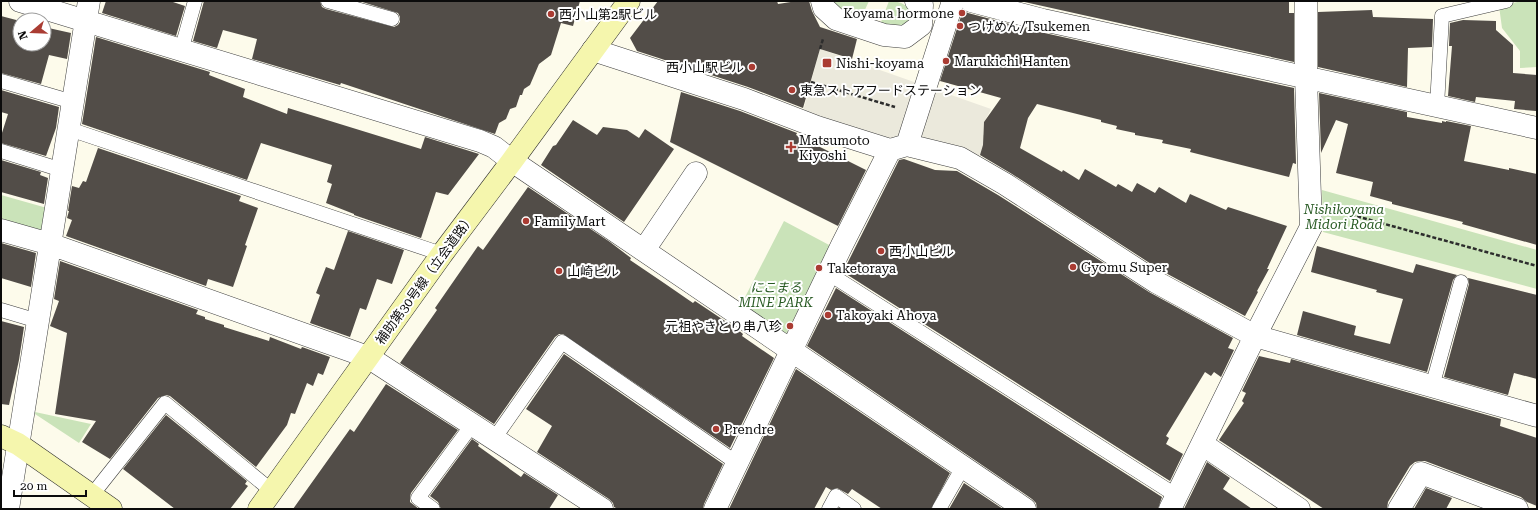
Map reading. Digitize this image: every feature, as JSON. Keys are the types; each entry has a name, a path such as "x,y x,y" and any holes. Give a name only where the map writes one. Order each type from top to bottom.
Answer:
{"street":[{"path":"20,1 87,11 181,51 480,141 494,147 512,161 1025,509"},
{"name":"補助第30号線（立会道路）","path":"259,509 442,254 629,1"},
{"path":"822,1 824,8 836,19 884,35 905,38 921,25 926,2"},
{"path":"715,509 828,273 918,113 954,1"},
{"path":"971,1 1043,20 1537,128"},
{"path":"1173,502 1311,227 1306,77 1306,1"},
{"path":"8,509 10,440 38,321 87,11"},
{"path":"593,50 744,99 817,127 899,148 960,158 1005,184 1156,282 1255,336 1537,416"},
{"path":"644,250 696,173"},
{"path":"1,230 50,244 368,357 472,424 589,506"},
{"path":"10,440 111,509"},
{"path":"1202,444 1299,509"},
{"path":"1399,509 1420,473 1517,509"}],"lane":[{"path":"181,51 195,1"},
{"path":"328,1 392,19"},
{"path":"1437,106 1442,16 1506,1"},
{"path":"1,81 73,102"},
{"path":"69,129 442,254"},
{"path":"1,151 62,170"},
{"path":"828,273 1173,502"},
{"path":"1432,387 1461,282"},
{"path":"1,310 38,321"},
{"path":"494,439 562,342 738,463"},
{"path":"92,495 165,403 272,491"},
{"path":"433,509 418,498 472,424"},
{"path":"939,509 963,467"},
{"path":"829,509 836,496 854,509"}],"path":[{"path":"820,49 822,39"},
{"path":"811,82 918,113"},
{"path":"1310,203 1537,266"}],"green space":[{"path":"829,1 869,1 863,14 852,14 840,11"},
{"path":"889,1 895,1 905,5 908,8 910,16 906,27 892,28 881,22"},
{"path":"1522,1 1537,1 1537,67 1520,68 1520,51 1502,28 1499,6"},
{"name":"Nishikoyama Midori Road","path":"1322,190 1537,250 1537,289 1323,232"},
{"path":"1,195 47,208 43,238 1,226"},
{"name":"にこまる MINE PARK","path":"784,221 831,246 786,334 741,305"},
{"path":"35,412 91,424 79,443 35,414"}],"shaded area":[{"path":"820,49 991,109 984,122 983,135 995,138 989,155 980,154 978,158 893,141 802,115"}],"building":[{"path":"106,1 170,1 185,6 176,36 102,13"},
{"path":"204,1 320,1 322,7 326,9 394,27 400,22 398,13 359,1 580,1 573,26 561,23 551,55 539,64 530,85 524,89 522,95 520,95 516,107 510,109 506,119 499,123 495,134 341,83 340,85 252,59 257,39 223,30 217,48 193,41"},
{"name":"西小山駅ビル","path":"658,1 777,1 778,4 809,1 820,27 857,39 852,59 820,49 803,108 748,87 637,51 630,38"},
{"path":"1020,1 1289,1 1289,13 1294,13 1294,62"},
{"path":"963,10 968,13 1040,32 1294,88 1296,164 1293,163 1289,177 1190,152 1191,149 1162,143 1163,140 1135,135 1135,133 1116,129 1117,126 1101,122 1101,120 1037,104 1028,118 1020,148 1079,180 1085,169 1116,187 1118,184 1132,192 1137,183 1155,193 1159,187 1186,203 1190,194 1226,210 1228,207 1287,226 1267,269 1269,269 1245,316 1162,271 980,155 983,145 984,122 1001,98 940,81"},
{"path":"1372,10 1373,17 1433,19 1432,47 1408,48 1407,87 1318,67 1318,12"},
{"path":"1,16 12,19 12,52 52,52 52,29 71,33 67,59 49,55 41,84 1,73"},
{"path":"1463,20 1496,21 1496,30 1513,45 1513,73 1537,75 1536,111 1514,109 1515,101 1476,97 1475,102 1448,96 1452,46 1449,46 1450,23"},
{"path":"96,37 210,72 209,75 245,89 243,97 287,114 288,108 421,149 425,137 479,154 448,195 436,192 421,238 354,215 326,203 332,184 327,182 332,165 261,143 247,180 82,124"},
{"path":"1,90 59,107 56,128 46,156 1,143 1,136 8,114 1,112"},
{"path":"681,92 740,111 797,133 796,135 866,170 838,226 670,142"},
{"path":"1319,93 1407,112 1407,117 1442,123 1442,121 1446,121 1471,126 1464,161 1537,174 1537,245 1462,224 1463,222 1392,204 1392,202 1370,196 1373,182 1336,173 1348,124 1336,120 1321,153"},
{"path":"573,120 597,135 603,127 627,130 639,138 645,129 674,149 624,222 541,165 553,146 556,145"},
{"path":"98,148 241,196 239,201 258,208 245,245 247,246 233,287 208,279 206,286 66,236 72,220 67,218 72,186 79,188 83,181 86,182"},
{"path":"904,159 935,170 957,171 998,195 1149,292 1233,338 1228,348 1234,350 1221,377 1214,372 1211,376 1205,372 1166,436 1169,438 1166,444 1183,454 1170,481 843,272 899,160"},
{"path":"1,160 41,172 40,175 48,178 44,204 1,192"},
{"path":"528,187 610,242 631,258 630,260 693,303 695,301 737,329 743,334 742,336 774,358 730,448 563,334 559,334 555,337 494,424 400,363 437,310 435,308 478,246 483,250"},
{"path":"348,231 404,250 392,284 377,279 366,310 360,308 350,337 310,323 320,295 316,293 326,267 334,270"},
{"path":"1,243 36,253 31,287 1,278"},
{"path":"1317,246 1413,273 1416,264 1457,275 1453,280 1427,372 1297,335 1303,311 1356,326 1354,335 1390,344 1403,299 1376,292 1377,290 1311,272"},
{"path":"60,261 198,310 196,314 205,317 205,319 224,325 224,327 269,341 270,337 301,349 302,347 330,357 323,375 318,373 313,386 307,383 295,414 291,413 287,425 256,467 170,396 166,395 158,398 110,459 82,442 96,421 55,414 67,333 50,326 59,301 54,299"},
{"path":"1468,278 1537,295 1537,379 1514,373 1508,395 1444,377 1469,284"},
{"path":"836,288 1162,497 1158,509 1037,509 1036,503 1032,499 807,346"},
{"path":"1,321 24,327 19,360 9,405 1,404"},
{"path":"564,354 723,464 703,509 618,509 614,507 613,503 609,499 537,452 552,426 526,409"},
{"path":"1259,356 1290,363 1291,359 1501,419 1500,426 1537,438 1537,506 1527,502 1521,497 1425,461 1420,461 1415,462 1410,466 1388,502 1387,509 1324,509 1219,440 1244,403 1242,401 1246,393 1242,391"},
{"path":"796,369 950,473 931,509 882,509 852,489 848,494 837,488 831,490 826,487 814,509 729,509"},
{"path":"386,384 458,430 411,493 410,502 419,509 293,509 350,429 354,432"},
{"path":"166,415 247,481 245,484 248,486 230,509 175,509 123,469"},
{"path":"472,439 479,444 478,446 521,477 524,473 558,495 549,509 441,509 438,502 430,496"},
{"path":"1207,462 1230,478 1223,489 1252,509 1184,509"},
{"path":"964,483 1003,509 949,509"},
{"path":"1426,488 1452,498 1446,509 1414,509"}],"place":[{"name":"Koyama hormone","path":"962,13"},
{"name":"西小山第2駅ビル","path":"551,14"},
{"name":"つけめん/Tsukemen","path":"960,26"},
{"name":"Marukichi Hanten","path":"946,61"},
{"name":"Nishi-koyama","path":"827,63"},
{"name":"西小山駅ビル","path":"752,67"},
{"name":"東急ストアフードステーション","path":"792,90"},
{"name":"Matsumoto Kiyoshi","path":"791,147"},
{"name":"FamilyMart","path":"526,221"},
{"name":"西小山ビル","path":"881,251"},
{"name":"Gyomu Super","path":"1073,267"},
{"name":"Taketoraya","path":"819,268"},
{"name":"山崎ビル","path":"559,271"},
{"name":"Takoyaki Ahoya","path":"828,315"},
{"name":"元祖やきとり串八珍","path":"790,326"},
{"name":"Prendre","path":"716,429"}]}
